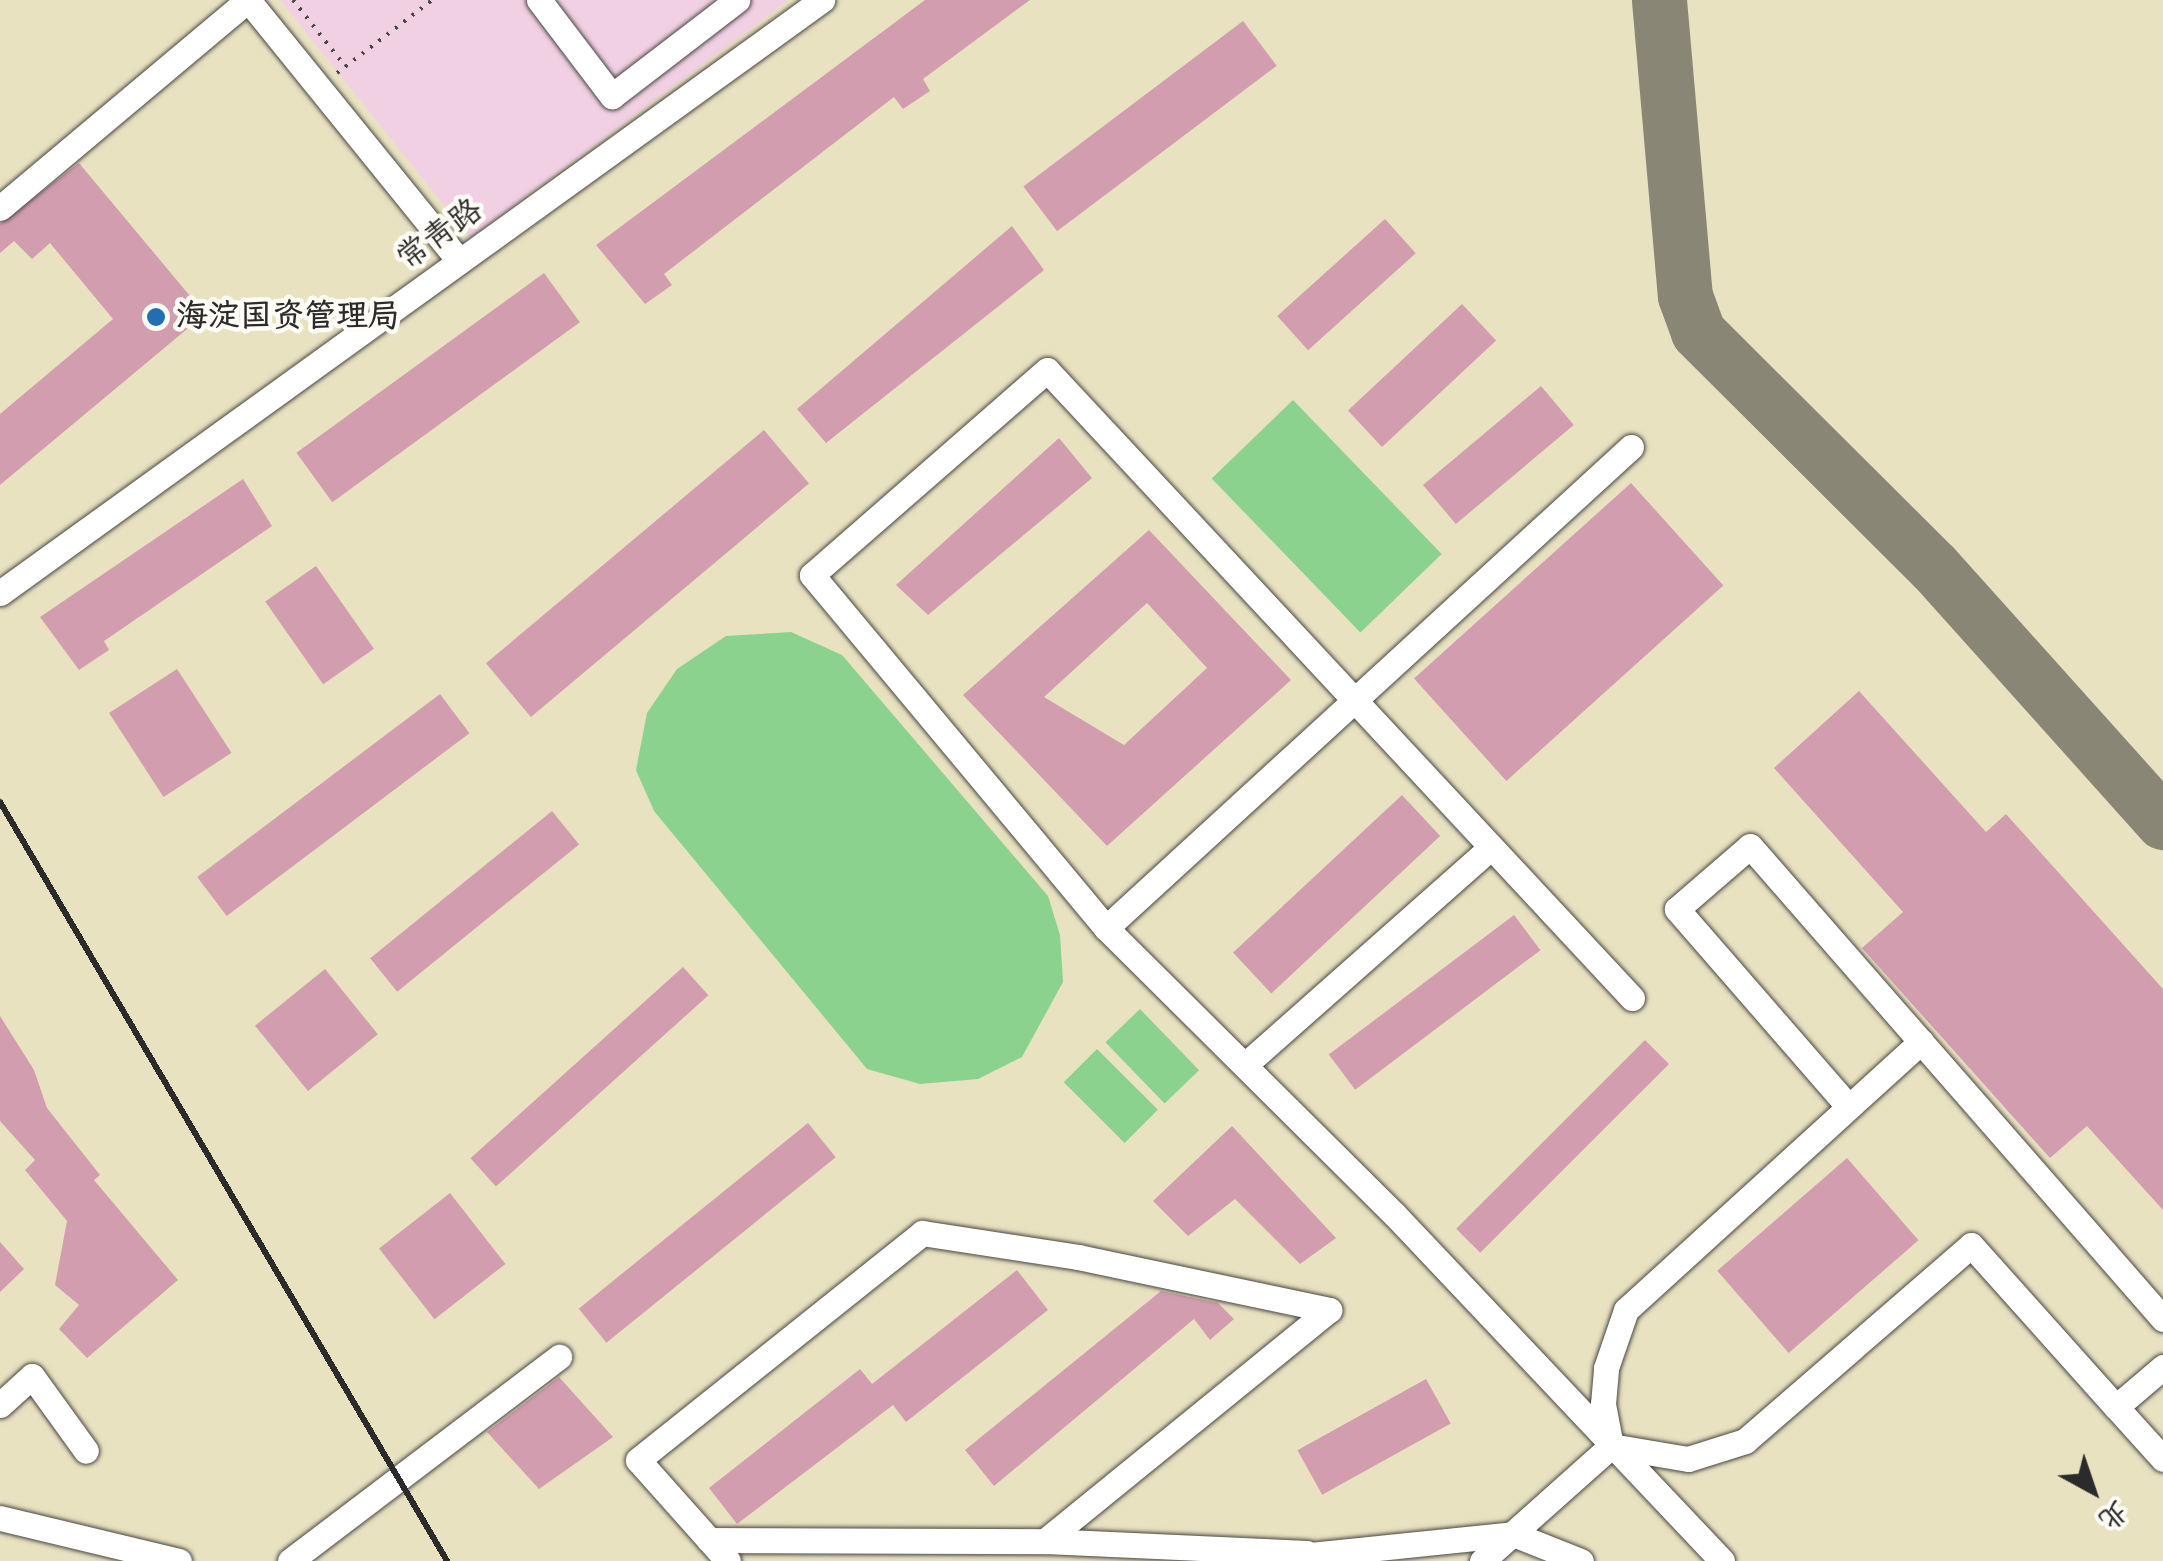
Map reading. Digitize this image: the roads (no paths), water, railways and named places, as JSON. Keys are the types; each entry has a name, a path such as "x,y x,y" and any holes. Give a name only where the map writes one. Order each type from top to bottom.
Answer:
{"street":[{"path":"0,208 248,0 460,261"},
{"path":"539,0 612,96 737,0"},
{"name":"常青路","path":"0,593 822,0"},
{"path":"1632,998 1047,370 812,575 1106,928 1246,1064 1722,1561"},
{"path":"1106,928 1632,447"},
{"path":"1848,1106 1677,909 1750,846 2163,1319"},
{"path":"1246,1064 1492,847"},
{"path":"1611,1446 1603,1404 1606,1368 1626,1310 1921,1042"},
{"path":"728,1561 638,1460 922,1233 1078,1257 1329,1310 1045,1541"},
{"path":"1611,1446 1688,1459 1745,1441 1971,1245 2163,1459"},
{"path":"290,1561 559,1356"},
{"path":"2116,1407 2163,1367"},
{"path":"0,1405 32,1376 86,1451"},
{"path":"1482,1561 1611,1446"},
{"path":"0,1518 179,1561"},
{"path":"0,1528 110,1561"},
{"path":"1271,1561 1307,1553 1513,1534 1581,1561"},
{"path":"709,1540 1045,1541 1307,1553"}],"railway":[{"path":"0,802 447,1561"}],"place":[{"name":"海淀国资管理局","path":"156,317"}]}
